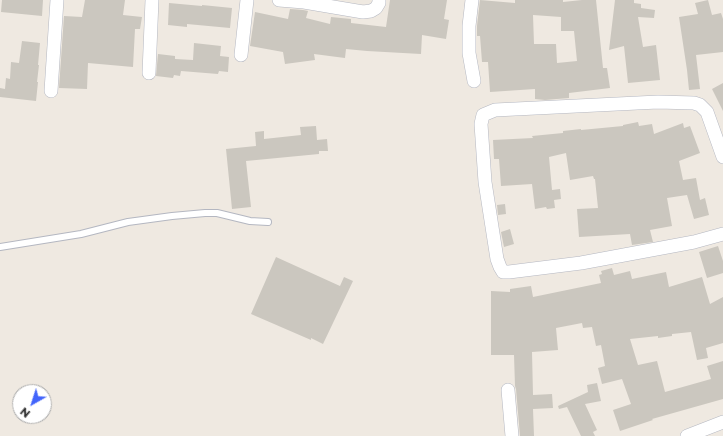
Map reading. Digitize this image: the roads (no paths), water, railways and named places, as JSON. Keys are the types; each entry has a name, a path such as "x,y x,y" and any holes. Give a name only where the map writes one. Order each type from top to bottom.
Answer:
{"street":[{"path":"51,91 57,0"},
{"path":"149,73 152,0"},
{"path":"241,55 248,0"},
{"path":"278,0 304,2 363,12 376,8 379,0"},
{"path":"472,0 469,26 469,53 474,81"},
{"path":"723,157 706,112 700,105 694,103 658,102 495,110 483,115 481,124 485,182 497,259 503,272 581,263 694,242 723,234"},
{"path":"508,390 512,436"},
{"path":"687,436 723,422"}],"lane":[{"path":"0,247 81,234 128,222 185,214 217,213 250,221 268,222"}]}
